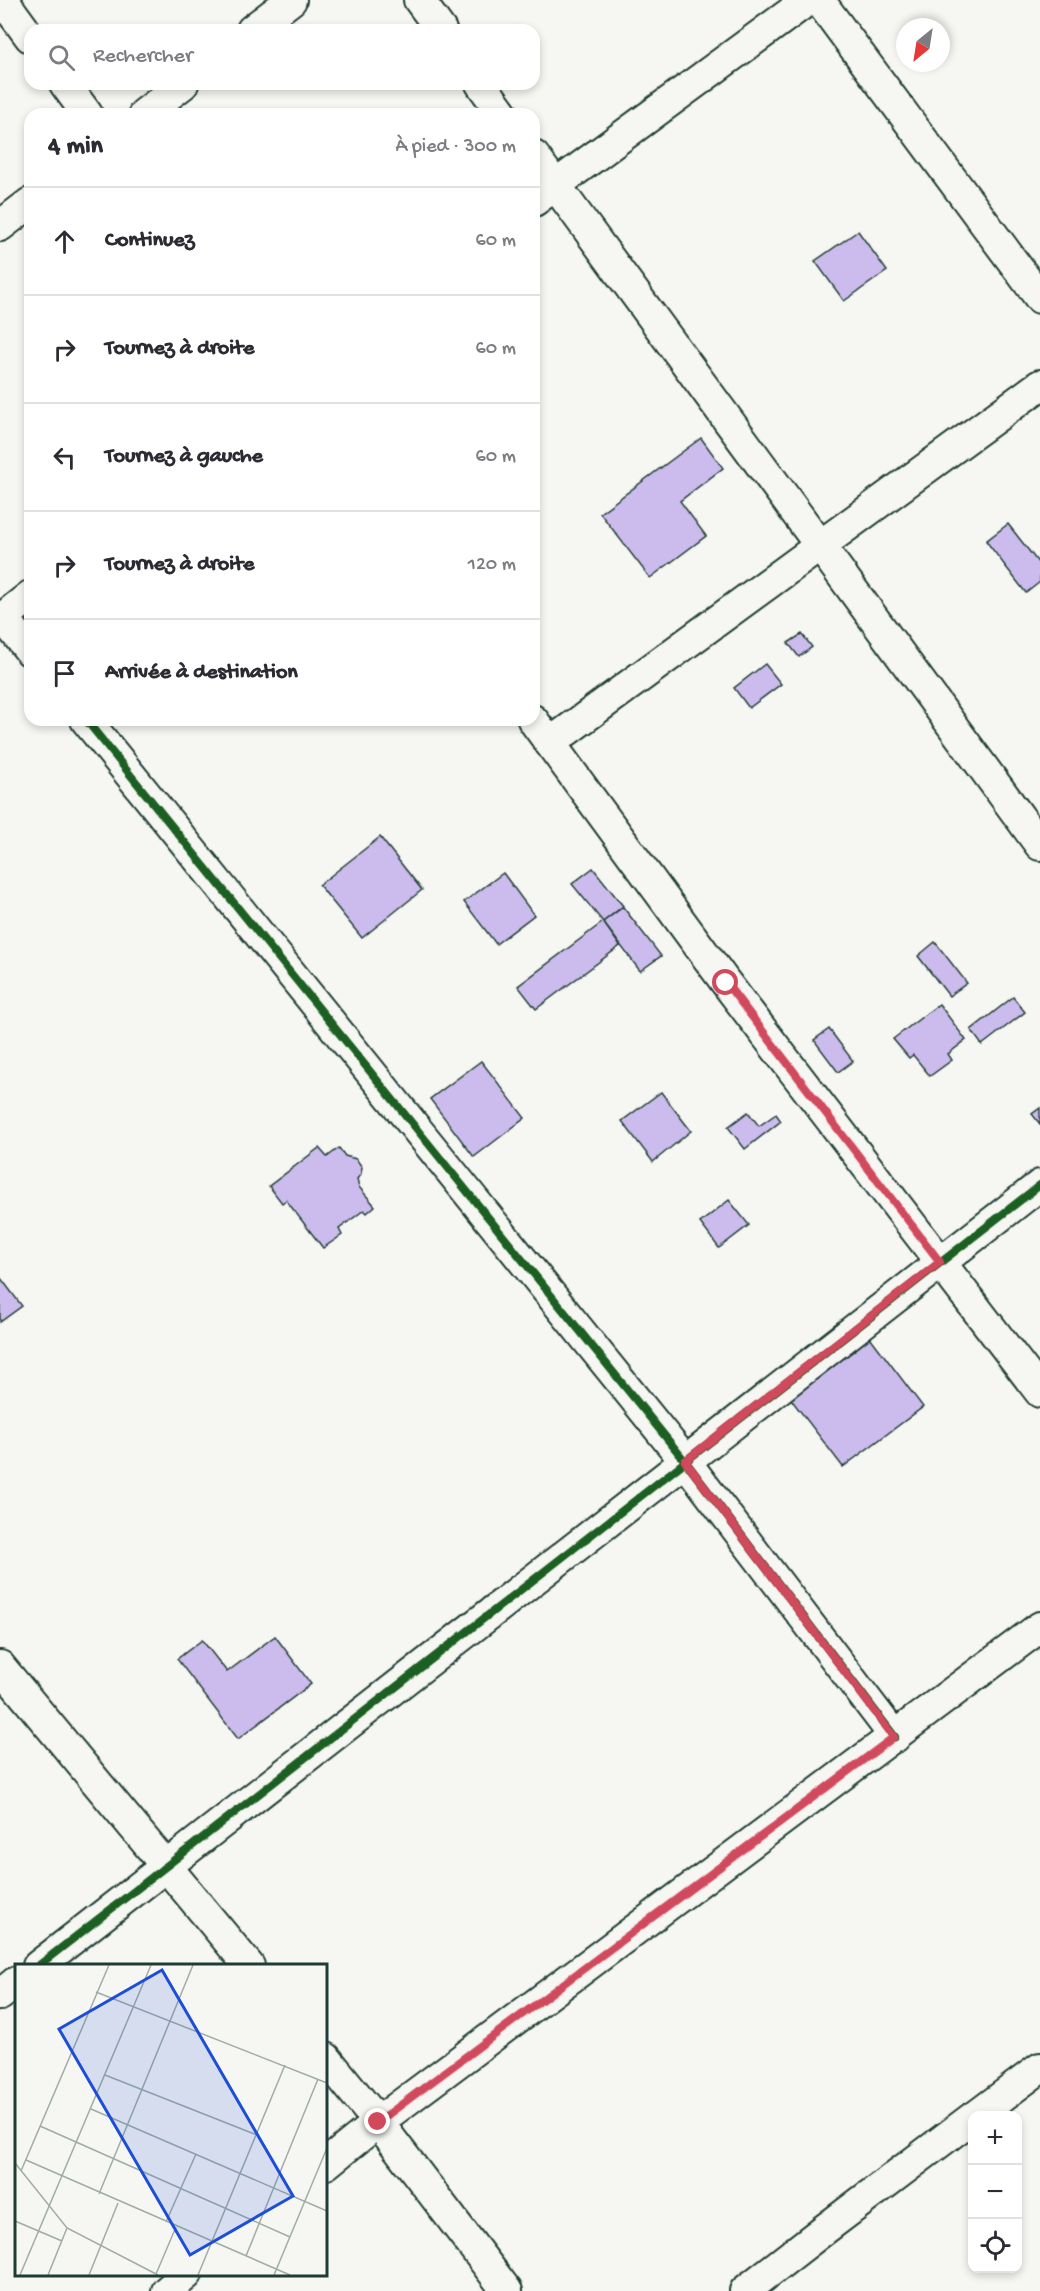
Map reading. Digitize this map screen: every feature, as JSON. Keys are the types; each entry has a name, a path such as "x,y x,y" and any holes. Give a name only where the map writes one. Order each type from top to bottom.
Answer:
{"street":[{"path":"3,0 24,29"},
{"path":"260,24 291,0"},
{"path":"419,0 437,24"},
{"path":"544,193 808,0"},
{"path":"819,0 1031,267 1040,298"},
{"path":"69,90 82,108"},
{"path":"152,108 175,90"},
{"path":"485,90 499,108"},
{"path":"540,178 544,193 820,545 1040,845"},
{"path":"0,226 24,208"},
{"path":"1040,385 820,545 541,732 726,983 1040,1392"},
{"path":"24,601 2,618 24,644"},
{"path":"91,726 685,1461 894,1737"},
{"path":"39,1964 1040,1185"},
{"path":"327,2163 378,2122 1040,1627"},
{"path":"0,1666 248,1964"},
{"path":"0,1995 15,1983"},
{"path":"327,2059 507,2291"},
{"path":"981,2111 1040,2068"},
{"path":"745,2291 968,2121"},
{"path":"167,2291 185,2276"}],"building":[{"path":"858,231 887,271 844,301 815,261"},
{"path":"701,438 723,468 680,501 706,536 650,578 600,513"},
{"path":"1008,524 1040,565 1040,582 1026,593 986,541"},
{"path":"802,634 812,647 799,657 788,643"},
{"path":"765,664 781,684 749,708 734,688"},
{"path":"380,837 422,890 362,938 319,885"},
{"path":"593,868 623,906 603,922 572,884"},
{"path":"503,873 534,915 496,944 464,902"},
{"path":"623,907 661,956 640,971 603,922"},
{"path":"603,922 620,946 536,1009 518,986"},
{"path":"935,942 967,983 949,996 918,956"},
{"path":"1013,997 1025,1012 982,1045 971,1030"},
{"path":"939,1004 966,1040 948,1054 952,1060 930,1076 913,1055 909,1058 893,1039"},
{"path":"829,1029 853,1061 838,1072 814,1040"},
{"path":"481,1061 525,1118 474,1157 430,1099"},
{"path":"661,1092 691,1131 653,1162 622,1121"},
{"path":"1040,1108 1040,1124 1032,1114"},
{"path":"748,1112 759,1126 776,1114 781,1121 745,1149 728,1127"},
{"path":"319,1148 327,1157 339,1148 345,1156 356,1159 362,1167 357,1179 359,1187 375,1206 367,1213 364,1210 339,1229 342,1235 323,1248 286,1200 282,1203 269,1186"},
{"path":"729,1200 749,1225 719,1248 700,1223"},
{"path":"0,1277 22,1306 0,1322"},
{"path":"870,1337 923,1407 843,1467 790,1398"},
{"path":"275,1636 311,1684 238,1739 177,1659 202,1640 227,1672"}],"cycle path":[{"path":"91,726 685,1461 895,1737"},
{"path":"41,1964 1040,1185"}],"route":[{"path":"378,2122 894,1737 685,1461 940,1262 726,983"}]}
